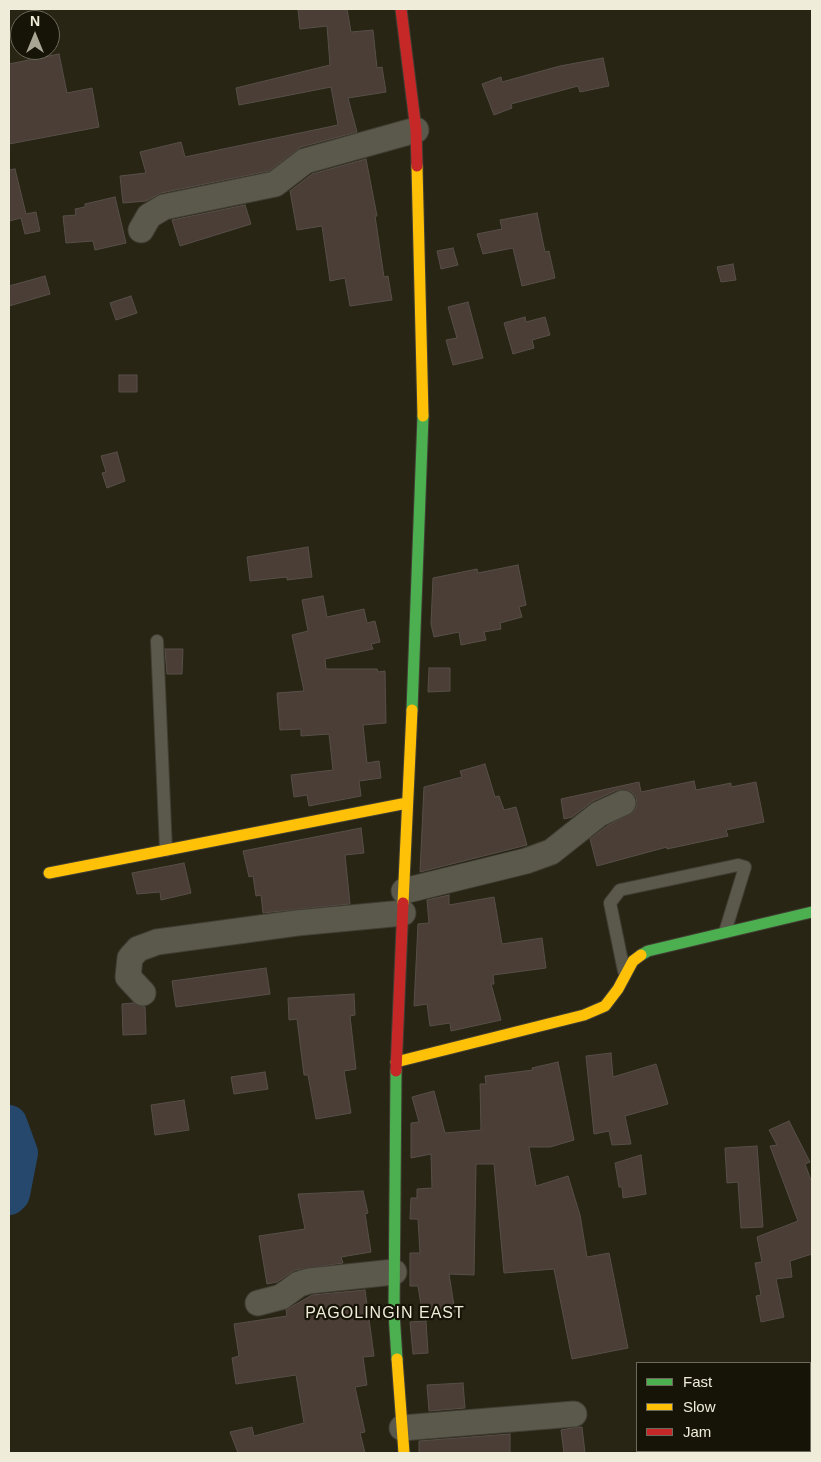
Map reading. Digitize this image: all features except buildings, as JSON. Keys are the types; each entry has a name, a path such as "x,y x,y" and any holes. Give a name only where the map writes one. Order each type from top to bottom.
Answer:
{"street":[{"path":"404,10 416,130 424,439 396,1062 394,1312 404,1453"},
{"path":"141,230 149,216 164,207 275,184 305,161 416,130"},
{"path":"143,994 128,977 130,958 138,950 157,942 297,924 403,902 551,852 599,814 623,803"},
{"path":"49,873 407,804"},
{"path":"396,1062 584,1015 605,1006 618,990 633,961 648,951 812,912"},
{"path":"258,1302 282,1297 299,1284 309,1280 394,1272"},
{"path":"402,1428 574,1414"}],"lane":[{"path":"157,641 166,850"},
{"path":"625,976 610,903 620,890 738,865 745,867 725,932"}],"waterway":[{"path":"9,1123 20,1153 12,1194 9,1197"}],"traffic: fast":[{"path":"412,710 423,416"},
{"path":"641,955 648,951 812,912"},
{"path":"396,1071 394,1313 397,1359"}],"traffic: slow":[{"path":"417,166 423,416"},
{"path":"403,903 412,710"},
{"path":"49,873 407,803"},
{"path":"396,1062 584,1015 605,1006 618,989 633,961 641,955"},
{"path":"397,1359 404,1453"}],"traffic: jam":[{"path":"401,9 416,130 417,166"},
{"path":"396,1071 403,903"}],"district":[{"name":"PAGOLINGIN EAST","path":"385,1314"}]}
